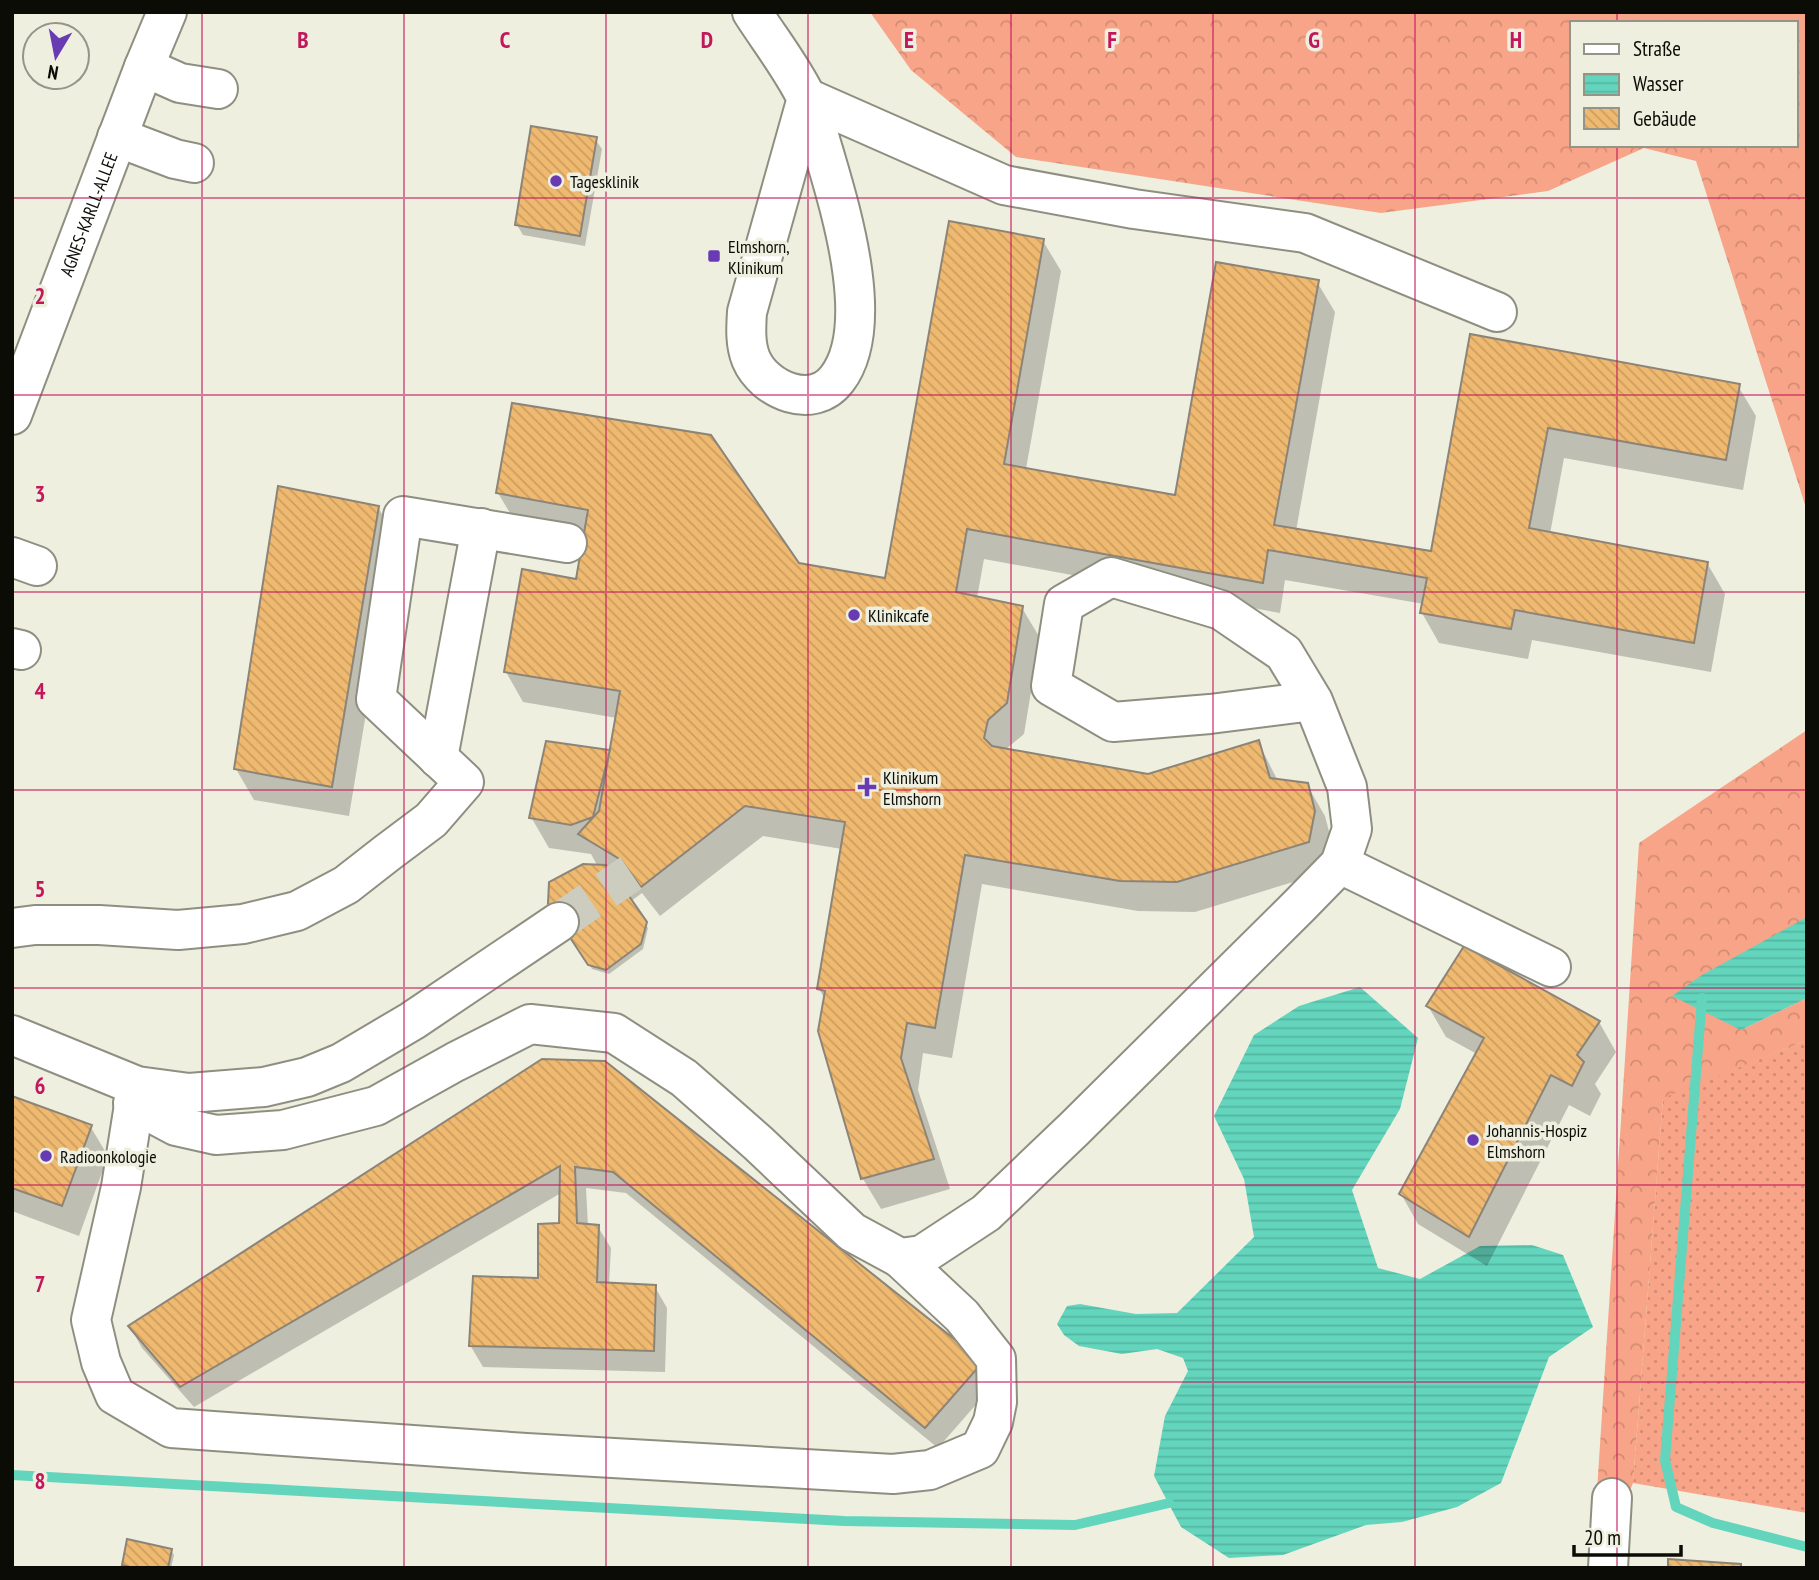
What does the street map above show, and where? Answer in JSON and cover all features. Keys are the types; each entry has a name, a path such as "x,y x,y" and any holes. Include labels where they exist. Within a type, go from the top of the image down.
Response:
{"street":[{"name":"AGNES-KARLL-ALLEE","path":"12,415 167,12"},
{"path":"752,12 807,98 845,223 856,315 853,342 847,363 837,381 824,391 802,396 786,392 770,383 752,361 746,342 747,312 807,98"},
{"path":"144,66 180,83 218,89"},
{"path":"807,98 1004,185 1134,209 1305,233 1497,312"},
{"path":"117,137 175,159 194,163"},
{"path":"12,928 35,925 99,925 178,930 243,924 297,911 346,885 431,820 464,782 376,699 403,516 567,542"},
{"path":"438,758 481,528"},
{"path":"900,1258 922,1255 986,1213 1340,864 1352,829 1347,787 1313,701 1284,653 1221,610 1111,577 1064,604 1051,686 1113,722 1210,714 1313,701"},
{"path":"1340,864 1551,967"},
{"path":"135,1095 226,1091 264,1087 307,1077 341,1063 412,1021 559,922"},
{"path":"12,1035 135,1095 176,1126 216,1135 283,1130 376,1106 530,1024 614,1033 684,1079 758,1143 852,1232 900,1258 962,1316 996,1359 997,1402 993,1422 981,1449 930,1470 879,1474 171,1428 115,1395 101,1362 91,1320 121,1187 135,1095"},
{"path":"1608,1568 1612,1498"}],"green space":[{"path":"870,12 1807,12 1807,511 1696,161 1644,148 1548,191 1381,213 1016,157 911,70"},
{"path":"1807,730 1807,919 1741,1030 1807,998 1807,1040 1663,1098 1633,1483 1599,1568 1592,1568 1639,843"},
{"path":"1807,1040 1807,1513 1633,1483 1663,1097"}],"water":[{"path":"1807,917 1807,998 1741,1030 1672,996 1702,975"},
{"path":"1360,987 1418,1038 1400,1109 1352,1190 1378,1268 1420,1279 1480,1246 1532,1245 1563,1255 1593,1327 1549,1357 1501,1483 1457,1507 1402,1522 1366,1525 1283,1555 1229,1558 1181,1527 1154,1476 1165,1416 1188,1371 1183,1358 1157,1349 1122,1354 1079,1346 1064,1335 1057,1324 1067,1306 1080,1304 1136,1314 1177,1313 1254,1237 1244,1179 1214,1116 1254,1035 1299,1006"}],"building":[{"name":"Tagesklinik","path":"531,126 597,137 580,236 515,225"},
{"path":"949,221 1044,239 1004,464 1175,495 1216,262 1319,280 1274,525 1431,551 1470,334 1740,384 1726,460 1548,428 1529,528 1708,562 1694,643 1515,610 1511,629 1420,613 1427,578 1268,550 1263,583 967,529 956,592 1023,606 1007,703 988,720 984,738 992,746 1148,774 1259,740 1270,778 1308,783 1315,811 1309,842 1177,882 1120,881 965,855 935,1028 907,1023 901,1058 934,1159 861,1179 818,1031 825,991 817,989 845,822 745,806 641,887 621,860 578,834 599,811 620,691 504,672 522,569 576,579 588,510 496,493 512,403 711,435 799,563 885,578"},
{"path":"278,486 379,506 332,787 234,769"},
{"path":"546,741 610,750 593,817 571,825 529,818"},
{"path":"621,860 641,887 629,896 647,922 641,944 606,970 588,965 548,904 549,882 583,864 606,865 609,870"},
{"name":"Johannis-Hospiz Elmshorn","path":"1464,946 1600,1021 1577,1055 1584,1062 1572,1086 1551,1075 1469,1237 1399,1194 1484,1038 1426,1006"},
{"path":"542,1059 605,1061 983,1362 925,1428 613,1172 575,1167 577,1223 599,1225 597,1282 656,1285 654,1351 469,1346 473,1276 538,1278 538,1224 559,1223 560,1166 180,1387 128,1326"},
{"name":"Radioonkologie","path":"12,1096 92,1125 62,1206 12,1188"},
{"path":"127,1539 172,1549 168,1568 134,1568 122,1565"},
{"path":"1668,1559 1741,1564 1741,1568 1668,1568"}],"waterway":[{"path":"1702,998 1665,1460 1676,1507 1713,1523 1807,1547"},
{"path":"12,1475 844,1521 1075,1525 1169,1503"}],"tunnel":[{"path":"559,922 631,873"}],"place":[{"name":"Tagesklinik","path":"556,181"},
{"name":"Elmshorn, Klinikum","path":"714,256"},
{"name":"Klinikcafe","path":"854,615"},
{"name":"Klinikum Elmshorn","path":"867,787"},
{"name":"Johannis-Hospiz Elmshorn","path":"1473,1140"},
{"name":"Radioonkologie","path":"46,1156"}]}
